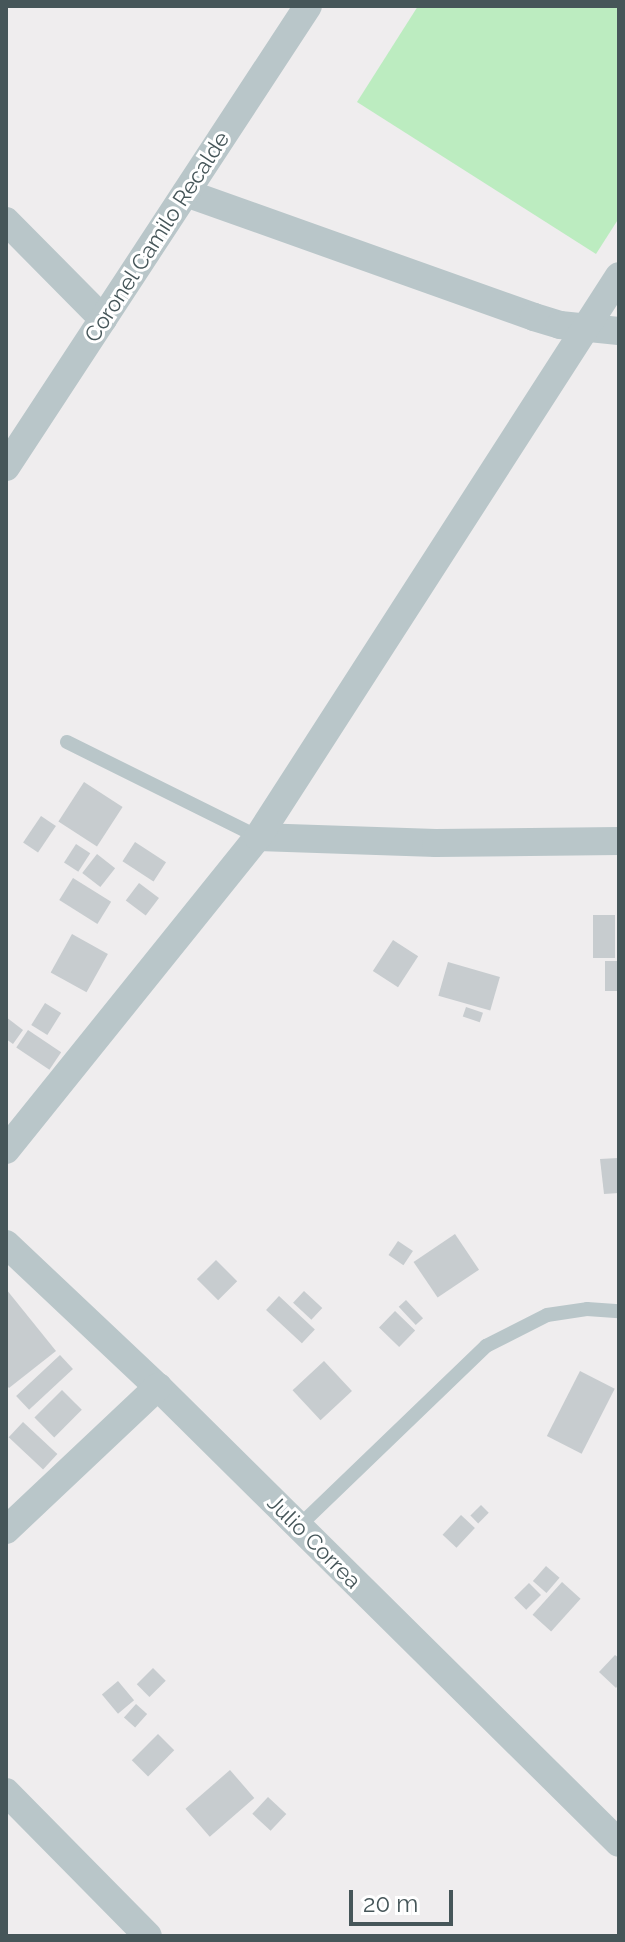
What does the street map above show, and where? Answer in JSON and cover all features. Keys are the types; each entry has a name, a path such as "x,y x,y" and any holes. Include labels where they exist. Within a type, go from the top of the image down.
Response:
{"street":[{"name":"Coronel Camilo Recalde","path":"6,467 308,6"},
{"path":"186,193 534,317 584,328 619,331"},
{"path":"6,221 103,319"},
{"path":"6,1150 258,837 619,276"},
{"path":"258,837 436,843 619,841"},
{"name":"Julio Correa","path":"6,1244 158,1387 619,1843"},
{"path":"6,1530 158,1387"},
{"path":"6,1792 148,1936"}],"lane":[{"path":"67,742 258,837"},
{"path":"299,1526 486,1346 547,1315 587,1309 619,1311"}],"green space":[{"path":"418,6 619,6 619,218 596,254 357,102"}],"building":[{"path":"84,782 123,807 97,846 58,821"},
{"path":"41,816 56,826 38,853 23,843"},
{"path":"135,842 166,862 154,881 122,861"},
{"path":"76,844 90,853 78,872 64,862"},
{"path":"97,854 115,868 100,887 82,873"},
{"path":"73,878 111,902 97,924 59,900"},
{"path":"139,883 159,898 146,916 126,901"},
{"path":"593,915 615,915 615,958 593,958"},
{"path":"72,934 108,954 87,992 51,972"},
{"path":"393,940 418,956 398,987 373,971"},
{"path":"605,961 619,961 619,991 605,991"},
{"path":"448,962 500,977 490,1011 438,996"},
{"path":"45,1003 61,1013 47,1035 31,1025"},
{"path":"466,1007 483,1013 480,1022 463,1016"},
{"path":"6,1017 23,1030 13,1044 6,1039"},
{"path":"28,1030 61,1052 49,1070 16,1047"},
{"path":"618,1158 619,1193 604,1194 600,1159"},
{"path":"455,1234 479,1270 438,1298 414,1262"},
{"path":"398,1241 413,1251 403,1265 388,1255"},
{"path":"216,1260 237,1281 218,1300 197,1279"},
{"path":"6,1289 56,1351 9,1388 6,1385"},
{"path":"304,1291 322,1308 311,1320 293,1303"},
{"path":"279,1296 315,1329 302,1343 266,1310"},
{"path":"406,1300 423,1318 416,1325 399,1307"},
{"path":"395,1311 415,1330 399,1347 379,1328"},
{"path":"60,1355 73,1369 29,1410 16,1396"},
{"path":"324,1361 352,1391 321,1420 293,1390"},
{"path":"580,1371 615,1389 582,1454 547,1436"},
{"path":"62,1390 82,1410 54,1437 34,1418"},
{"path":"23,1422 57,1454 43,1469 9,1437"},
{"path":"481,1505 489,1513 478,1523 470,1516"},
{"path":"461,1515 475,1528 456,1548 443,1535"},
{"path":"546,1566 560,1578 546,1593 533,1581"},
{"path":"562,1582 581,1599 551,1631 533,1615"},
{"path":"529,1583 541,1595 526,1610 514,1598"},
{"path":"615,1655 619,1658 619,1684 616,1688 599,1672"},
{"path":"153,1668 166,1681 149,1697 137,1684"},
{"path":"118,1681 134,1700 118,1714 102,1694"},
{"path":"136,1704 147,1714 135,1727 124,1717"},
{"path":"158,1734 174,1750 148,1776 132,1760"},
{"path":"230,1770 254,1798 210,1837 185,1809"},
{"path":"268,1797 286,1814 271,1831 252,1814"}]}
